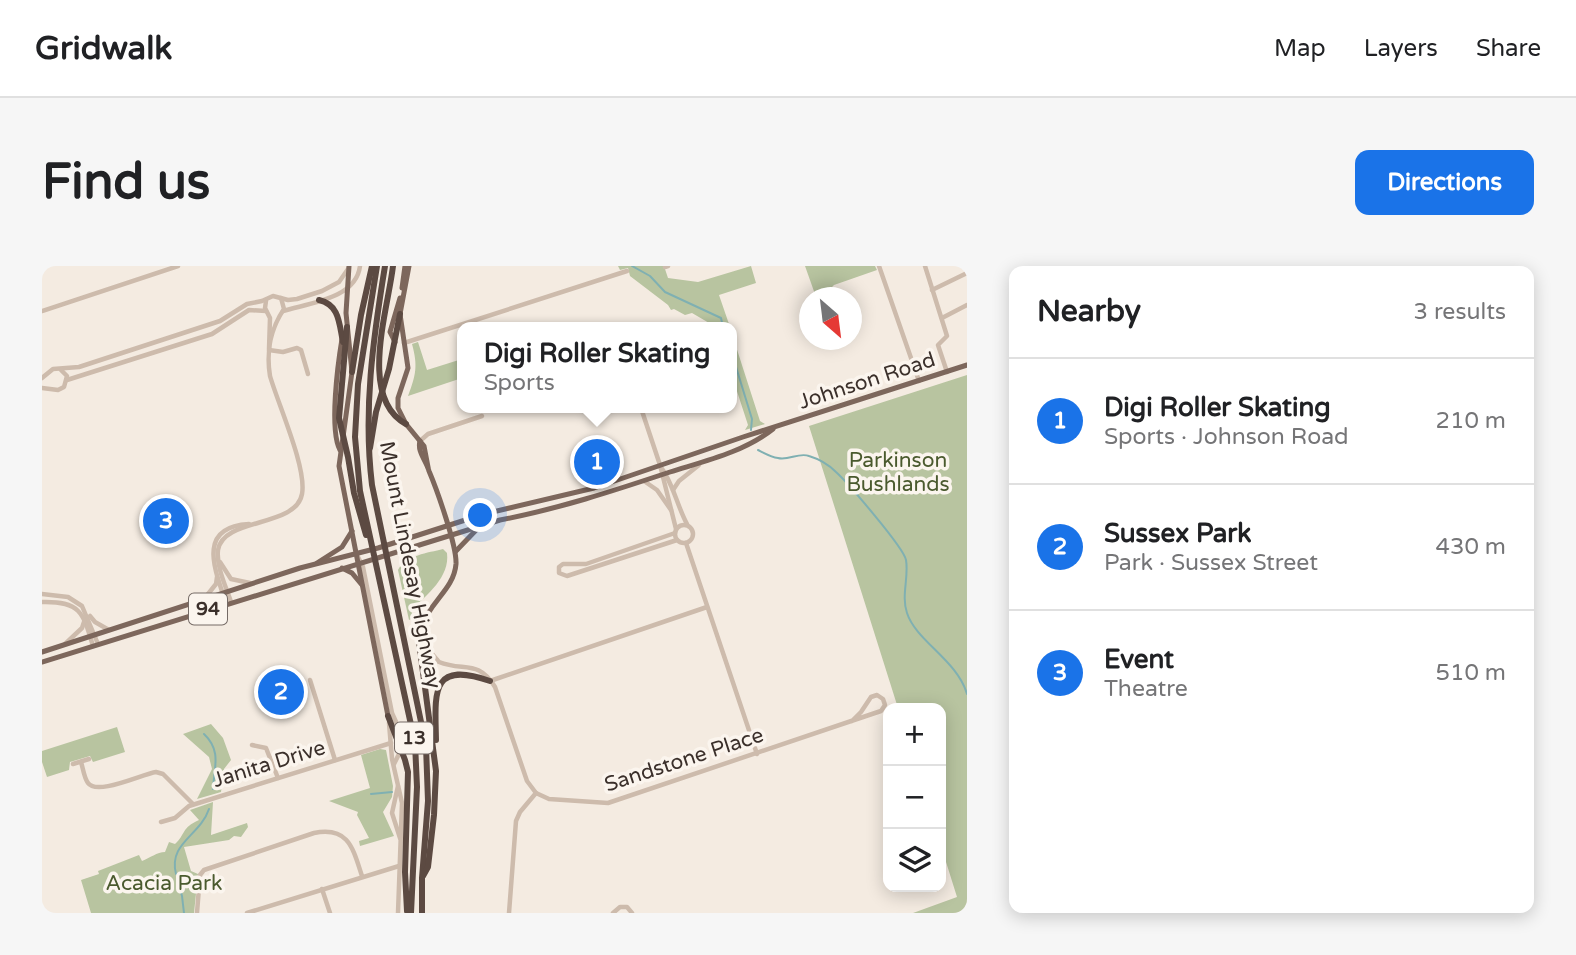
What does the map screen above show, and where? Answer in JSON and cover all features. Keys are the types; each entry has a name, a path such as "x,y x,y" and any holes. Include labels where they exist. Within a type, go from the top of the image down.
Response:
{"highway":[{"path":"352,372 360,316 375,266"},
{"name":"Mount Lindesay Highway","path":"375,266 355,428 358,479 409,708 416,757 417,803 409,913"},
{"name":"Mount Lindesay Highway","path":"385,266 370,372 367,433 383,535 426,746 428,801 422,913"},
{"path":"393,266 379,368 380,390 394,416 406,425"},
{"path":"319,300 329,303 336,311 345,351"},
{"path":"369,457 376,412 389,369 400,314"},
{"path":"347,327 339,410 340,427 356,503 366,535 370,538"},
{"path":"423,624 419,642 435,759"},
{"path":"422,878 428,867 434,816 436,695 441,681 448,677 472,674 490,681"},
{"path":"388,716 408,772 405,872 409,913"}],"main road":[{"path":"407,266 400,314 408,368 397,403 406,425 420,441"},
{"path":"404,343 394,341 390,332 407,266"},
{"name":"Mount Lindesay Highway","path":"348,267 347,327 352,372 341,477 388,716"},
{"path":"342,339 334,415 335,438 343,449"},
{"name":"Johnson Road","path":"356,555 447,526 594,488 967,365"},
{"name":"Johnson Road","path":"360,563 480,526 570,505 664,475 746,446 776,427"},
{"name":"Mount Lindesay Highway","path":"420,441 428,457 428,467 455,552 456,564 451,580 430,608 423,624"},
{"path":"455,552 480,526"},
{"path":"315,565 323,557 342,547 352,531"},
{"name":"94","path":"42,652 252,583 356,555"},
{"name":"94","path":"42,662 360,563"},
{"path":"342,568 354,574 362,585"}],"street":[{"path":"42,311 178,266"},
{"path":"42,388 61,389 67,380 212,334 249,310 281,313 346,290 357,278 360,266"},
{"path":"925,266 947,336 938,345 947,372"},
{"path":"52,389 44,377 53,369 79,368 227,318 247,304 276,296 297,299 327,289 339,282 348,267"},
{"path":"889,267 880,268 919,381"},
{"path":"469,322 627,271"},
{"path":"932,290 967,273"},
{"path":"269,350 275,321 284,303 281,298"},
{"path":"228,603 218,547 226,536 288,513 302,497 303,487 297,457 270,376 265,304 268,299"},
{"path":"942,318 967,305"},
{"path":"404,343 457,326"},
{"path":"269,350 301,350 309,374"},
{"path":"60,369 67,380"},
{"path":"643,413 664,475 687,524 693,529 692,540 686,543 677,540 655,543 586,564 563,564 559,567 559,573 567,576 655,543 681,525 687,524"},
{"path":"420,441 428,434 482,416"},
{"path":"673,492 679,481 702,462"},
{"path":"664,475 674,513 677,540"},
{"path":"643,481 657,490 674,513"},
{"path":"225,592 217,576 213,545 218,537 238,525 254,524"},
{"path":"686,543 757,754"},
{"path":"219,561 231,579 252,583"},
{"name":"Mount Lindesay Highway","path":"360,563 392,713 405,742 401,751"},
{"path":"204,600 213,588 217,576"},
{"path":"42,594 71,599 82,606 95,622 109,630"},
{"path":"42,602 72,605 80,612 92,635"},
{"path":"490,681 707,607"},
{"path":"87,612 95,645"},
{"path":"65,645 82,628 84,620"},
{"path":"423,624 427,648 435,660 448,665 477,668 486,674 527,781 536,793 516,821 509,913"},
{"path":"310,680 335,760"},
{"name":"Sandstone Place","path":"536,793 549,799 608,803 757,754 881,711 885,705 883,699 877,695 871,697 852,721"},
{"name":"Mount Lindesay Highway","path":"388,716 402,813 398,913"},
{"name":"Janita Drive","path":"161,822 175,818 194,805 390,743"},
{"path":"253,745 262,746 270,752 278,778"},
{"path":"394,764 401,751"},
{"path":"73,764 89,760"},
{"path":"81,762 92,787 102,788 156,772 163,774 194,805"},
{"name":"Mount Lindesay Highway","path":"398,785 392,810 400,839"},
{"path":"393,818 402,813"},
{"path":"197,913 200,878 204,870 324,831 342,835 349,842 362,876"},
{"path":"247,913 399,866"},
{"path":"322,889 330,913"},
{"path":"613,913 620,907 627,907 632,913"}],"green space":[{"path":"618,266 664,266 668,278 698,282 751,266 756,283 719,295 728,322 707,322 692,313 685,315 671,310 630,276 628,268 620,270"},
{"path":"805,266 875,266 877,270 832,287 812,287"},
{"path":"418,342 427,370 457,361 457,380 408,396 415,370 412,344"},
{"path":"737,350 760,421 765,424 745,430 748,425 737,391"},
{"name":"Parkinson Bushlands","path":"967,375 967,913 913,913 957,897 946,862 946,703 896,703 809,426"},
{"path":"443,549 447,553 445,570 436,585 411,610 413,618 409,620 398,570 412,558"},
{"path":"300,676 308,693 261,708 255,690"},
{"path":"211,724 223,738 231,760 224,769 221,792 197,799 212,769 209,757 183,734"},
{"path":"117,727 125,752 93,762 90,756 70,762 69,770 47,777 42,751"},
{"path":"380,749 386,750 393,786 392,797 383,812 394,836 360,846 359,841 369,838 358,812 329,801 370,788 361,755"},
{"name":"Acacia Park","path":"213,802 211,835 247,823 248,827 241,837 234,836 229,840 184,847 191,871 198,874 194,913 91,913 81,880 139,855 142,861 165,852 169,842 175,844 186,828 199,820 190,810"}],"waterway":[{"path":"632,266 650,276 665,292 721,318 722,322"},
{"path":"737,370 752,419 751,430"},
{"path":"758,450 778,458 805,455 813,457 836,472 863,502 906,560 905,600 912,623 955,671 967,694"},
{"path":"204,734 210,740 215,753 213,789"},
{"path":"371,794 392,792"},
{"path":"176,874 175,863 181,847 205,818 209,809"},
{"path":"177,879 184,913"}],"place":[{"name":"Digi Roller Skating","path":"597,462"},
{"name":"Event","path":"166,521"},
{"name":"Sussex Park","path":"281,692"}]}
